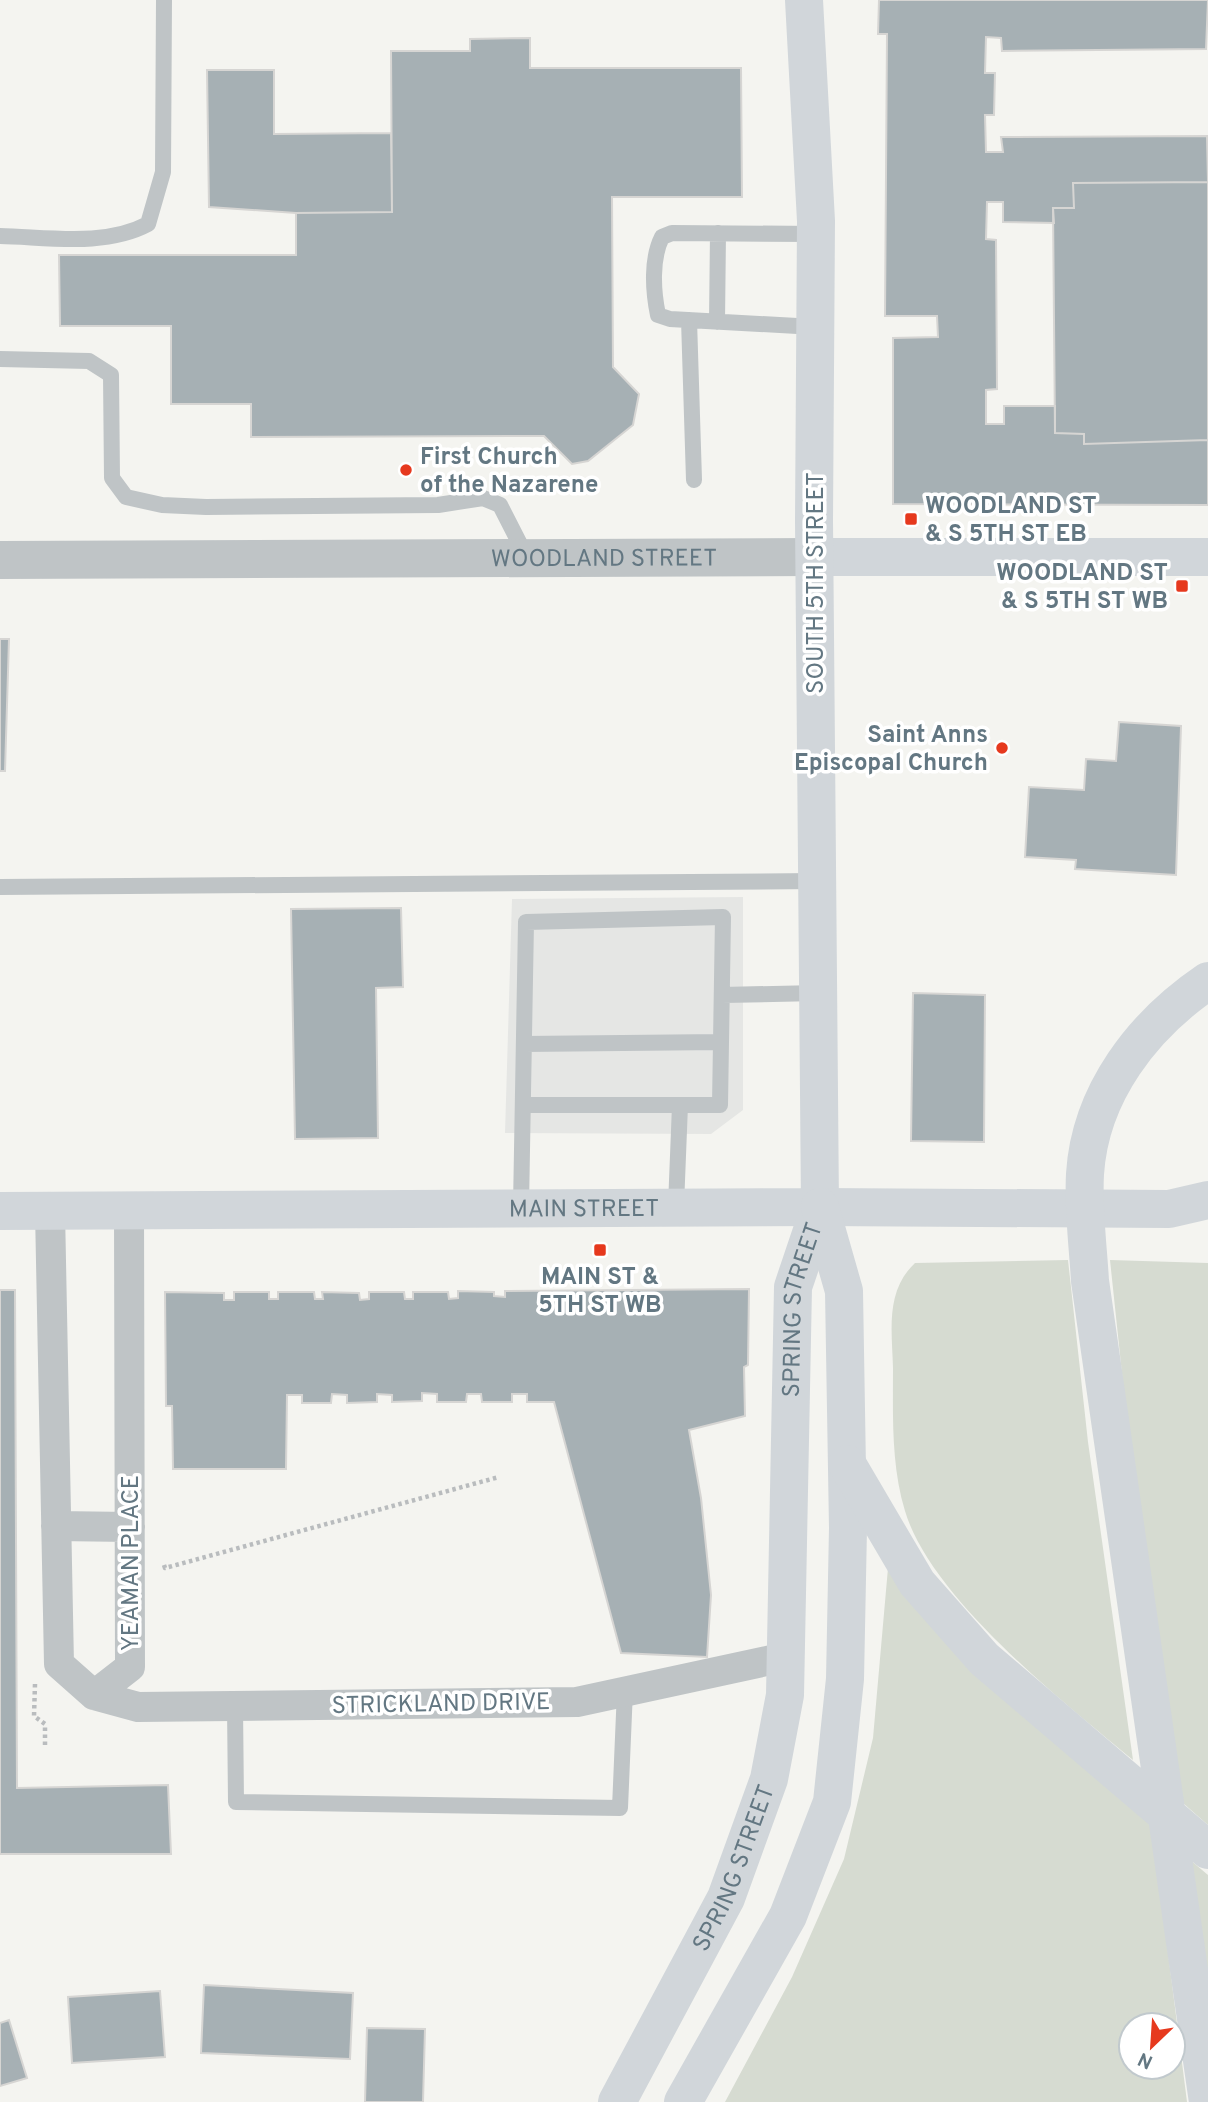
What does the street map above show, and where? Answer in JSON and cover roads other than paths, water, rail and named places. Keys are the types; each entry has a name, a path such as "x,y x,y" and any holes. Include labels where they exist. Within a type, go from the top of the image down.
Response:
{"main road":[{"name":"SOUTH 5TH STREET","path":"804,0 816,234 815,557 820,1207"},
{"name":"WOODLAND STREET","path":"815,557 1208,557"},
{"path":"1208,981 1163,1016 1107,1088 1093,1126 1085,1173 1090,1281 1208,2102"},
{"path":"1169,1209 1208,1200"},
{"name":"MAIN STREET","path":"0,1211 676,1206 1169,1209"},
{"name":"SPRING STREET","path":"683,2102 788,1916 832,1802 845,1679 844,1291 820,1207"},
{"name":"SPRING STREET","path":"617,2102 726,1898 769,1779 785,1695 793,1287 820,1207"},
{"path":"1169,1209 1208,1220"},
{"path":"846,1464 917,1583 984,1659 1208,1850"}],"street":[{"name":"WOODLAND STREET","path":"0,560 526,555 815,557"},
{"name":"YEAMAN PLACE","path":"94,1695 130,1667 129,1209"},
{"path":"50,1211 59,1664 94,1695"},
{"path":"56,1526 130,1527"},
{"name":"STRICKLAND DRIVE","path":"94,1695 138,1707 577,1702 785,1657"}],"lane":[{"path":"0,236 101,238 133,232 148,225 163,172 164,0"},
{"path":"815,327 689,320 658,315 655,250 662,237 672,233 816,234"},
{"path":"717,322 718,233"},
{"path":"689,320 694,480"},
{"path":"0,359 89,361 111,375 112,478 125,497 162,505 438,505 483,498 500,505 526,555"},
{"path":"0,887 817,881"},
{"path":"521,1208 526,922 723,918 720,1105 680,1105 655,1098 567,1098 523,1105"},
{"path":"722,995 818,993"},
{"path":"524,1044 567,1052 655,1050 721,1042"},
{"path":"676,1206 680,1105"},
{"path":"235,1706 236,1802 620,1808 630,1689"}],"place":[{"name":"First Church of the Nazarene","path":"406,470"},
{"name":"WOODLAND ST & S 5TH ST EB","path":"911,519"},
{"name":"WOODLAND ST & S 5TH ST WB","path":"1182,586"},
{"name":"Saint Anns Episcopal Church","path":"1002,748"},
{"name":"MAIN ST & 5TH ST WB","path":"600,1250"}]}
